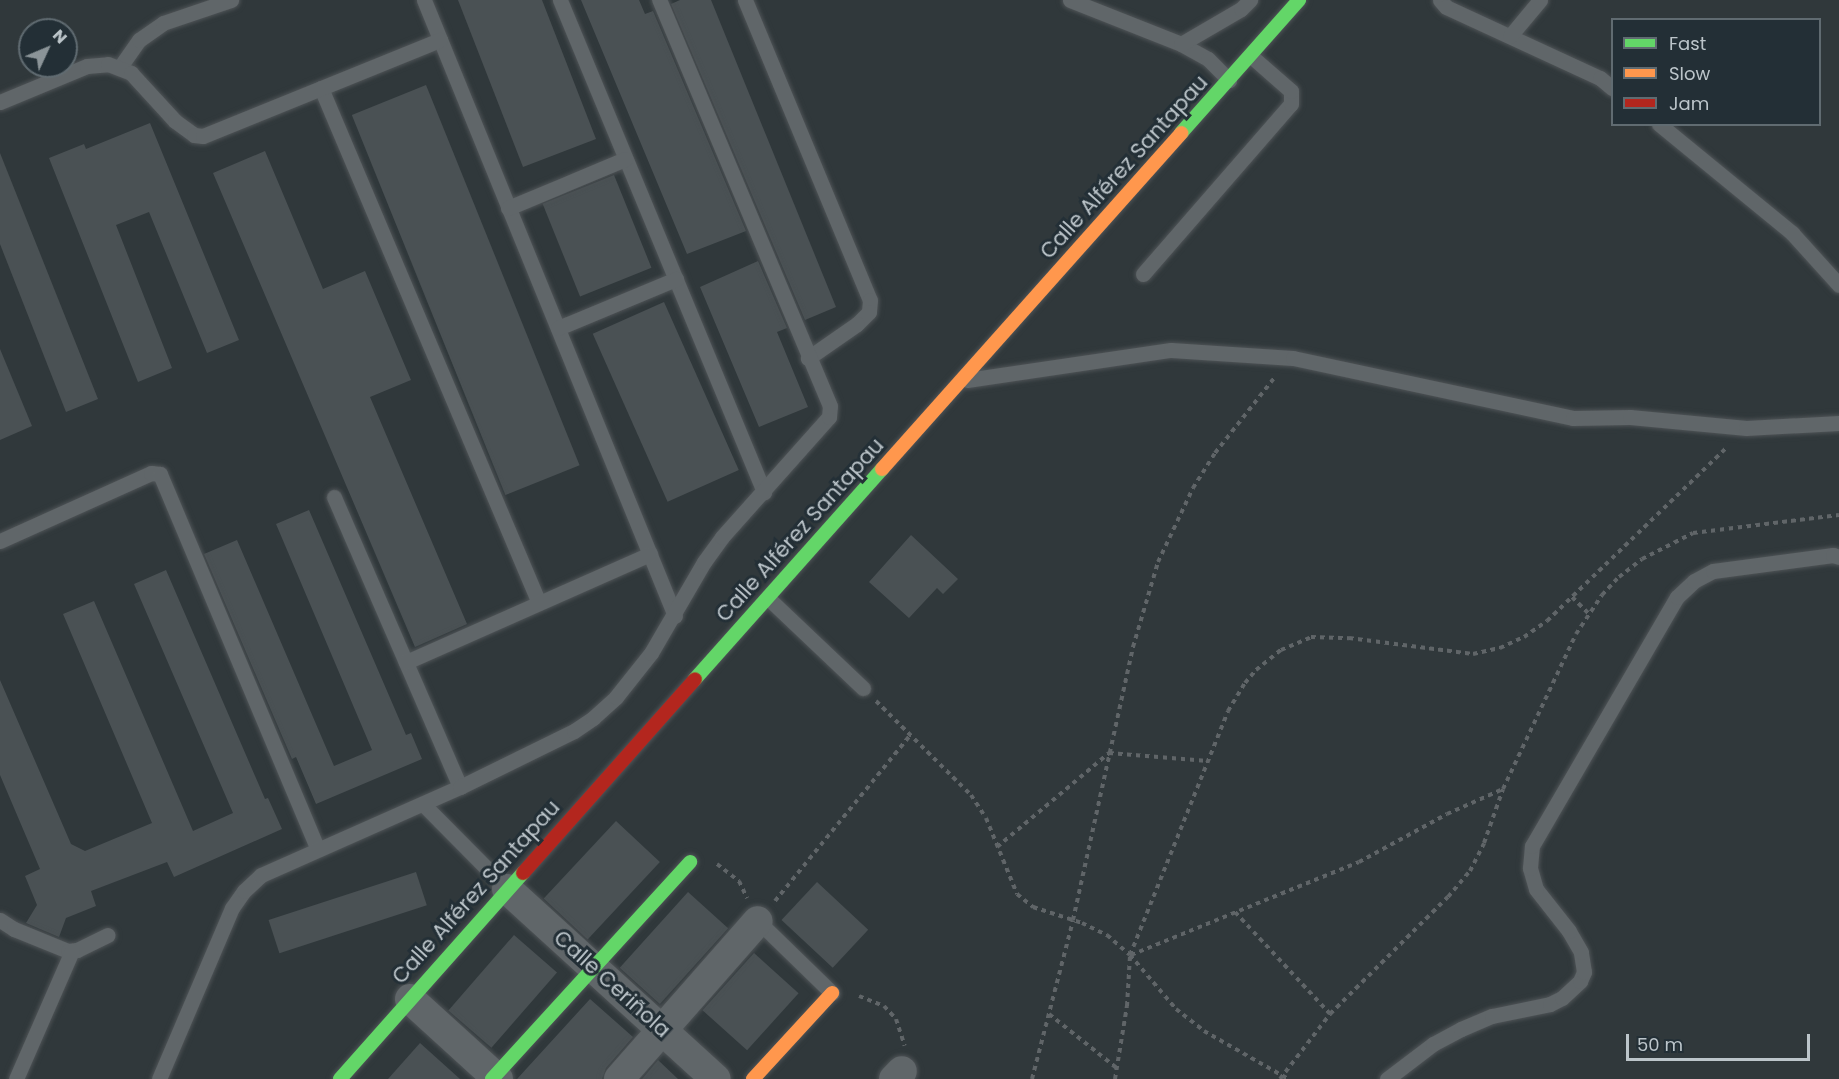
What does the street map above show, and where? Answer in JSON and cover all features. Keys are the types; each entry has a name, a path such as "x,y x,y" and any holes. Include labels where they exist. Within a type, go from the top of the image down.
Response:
{"main road":[{"name":"Calle Alférez Santapau","path":"339,1079 1298,3"},
{"path":"495,1078 690,862"},
{"path":"753,1079 832,993"}],"street":[{"name":"Calle Ceriñola","path":"507,889 716,1079"},
{"path":"619,1079 758,921"},
{"path":"410,999 495,1078"}],"lane":[{"path":"120,67 140,40 163,23 231,0"},
{"path":"424,0 675,616"},
{"path":"560,0 764,492"},
{"path":"159,1079 232,908 261,875 460,787 574,731 593,718 616,697 651,653 710,554 742,514 829,417 830,406 659,0"},
{"path":"745,0 870,300 869,312 857,324 808,358"},
{"path":"1070,0 1181,44 1208,60 1230,80"},
{"path":"1181,44 1241,9 1250,0"},
{"path":"1440,0 1446,7 1600,78 1611,87"},
{"path":"1510,36 1540,0"},
{"path":"0,102 87,66 98,64 120,67 130,73 169,115 194,135 211,134 440,40"},
{"path":"1143,274 1291,104 1291,91 1251,56"},
{"path":"321,88 539,603"},
{"path":"1661,126 1792,233 1839,285"},
{"path":"508,208 626,159"},
{"path":"558,328 676,279"},
{"path":"961,381 1171,350 1293,358 1573,418 1630,417 1746,428 1839,423"},
{"path":"0,541 151,473 160,474 318,849"},
{"path":"334,497 460,787"},
{"path":"406,662 650,554"},
{"path":"1387,1079 1433,1044 1461,1029 1492,1017 1550,1004 1562,998 1580,981 1584,972 1581,952 1569,931 1536,889 1530,868 1532,846 1677,597 1694,581 1713,571 1839,556"},
{"path":"768,598 863,688"},
{"path":"423,804 507,889"},
{"path":"0,921 14,929 72,951"},
{"path":"758,921 832,993"},
{"path":"16,1079 72,951 108,935"}],"path":[{"path":"1032,1079 1073,920 1144,604 1174,525 1215,453 1265,387 1293,358"},
{"path":"1115,1079 1127,1006 1130,956 1228,711 1245,683 1268,659 1296,642 1311,637 1349,638 1473,654 1500,648 1524,637 1547,621 1746,428"},
{"path":"1281,1078 1330,1014 1364,977 1448,897 1470,871 1488,834 1503,789 1588,614 1608,589 1642,559 1693,533 1839,514"},
{"path":"1572,597 1588,614"},
{"path":"863,688 971,795 986,819 1017,894 1033,906 1107,935 1130,956 1176,1009 1204,1031 1281,1078 1288,1079"},
{"path":"690,862 710,860 739,881 758,921 911,734"},
{"path":"997,847 1109,753 1208,761"},
{"path":"1130,956 1359,862 1447,814 1503,789"},
{"path":"1235,912 1330,1014"},
{"path":"832,993 847,993 872,999 884,1006 896,1019 905,1045 898,1075"},
{"path":"1049,1014 1118,1069"}],"building":[{"path":"458,0 542,0 596,139 523,167"},
{"path":"581,0 639,0 645,14 653,11 746,231 687,254"},
{"path":"680,0 711,0 836,307 805,320 671,4"},
{"path":"426,85 580,465 505,495 352,115"},
{"path":"150,123 239,340 207,353 149,212 116,225 172,368 138,382 49,158 84,144 86,149"},
{"path":"265,151 323,289 365,271 411,380 370,397 467,624 415,647 213,173"},
{"path":"0,153 98,399 66,412 0,244"},
{"path":"614,175 651,268 580,297 543,204"},
{"path":"758,261 787,328 777,332 808,407 759,427 700,287"},
{"path":"664,302 739,470 668,502 593,334"},
{"path":"0,349 32,426 0,440"},
{"path":"309,510 406,735 411,733 422,759 316,804 296,757 292,759 204,554 237,540 334,766 372,750 276,524"},
{"path":"911,535 958,579 943,594 937,588 909,618 869,582"},
{"path":"166,570 265,799 268,798 282,829 174,877 167,862 91,891 96,906 66,918 59,937 26,923 37,905 25,876 40,869 0,775 0,680 71,844 85,851 152,823 63,614 94,601 193,831 233,813 134,584"},
{"path":"616,821 660,862 588,939 544,899"},
{"path":"416,872 427,905 279,953 269,920"},
{"path":"817,882 868,930 833,968 782,920"},
{"path":"688,892 728,928 660,1004 620,968"},
{"path":"514,935 557,972 491,1048 448,1010"},
{"path":"754,953 799,993 747,1050 702,1010"},
{"path":"590,999 633,1037 606,1068 602,1079 517,1079"},
{"path":"420,1043 460,1079 388,1079"},
{"path":"658,1060 678,1079 642,1079"}],"traffic: fast":[{"path":"1181,133 1299,0"},
{"path":"695,679 882,469"},
{"path":"492,1079 690,862"},
{"path":"340,1079 523,873"}],"traffic: slow":[{"path":"882,469 1181,133"},
{"path":"753,1079 832,993"}],"traffic: jam":[{"path":"523,873 695,679"}]}
